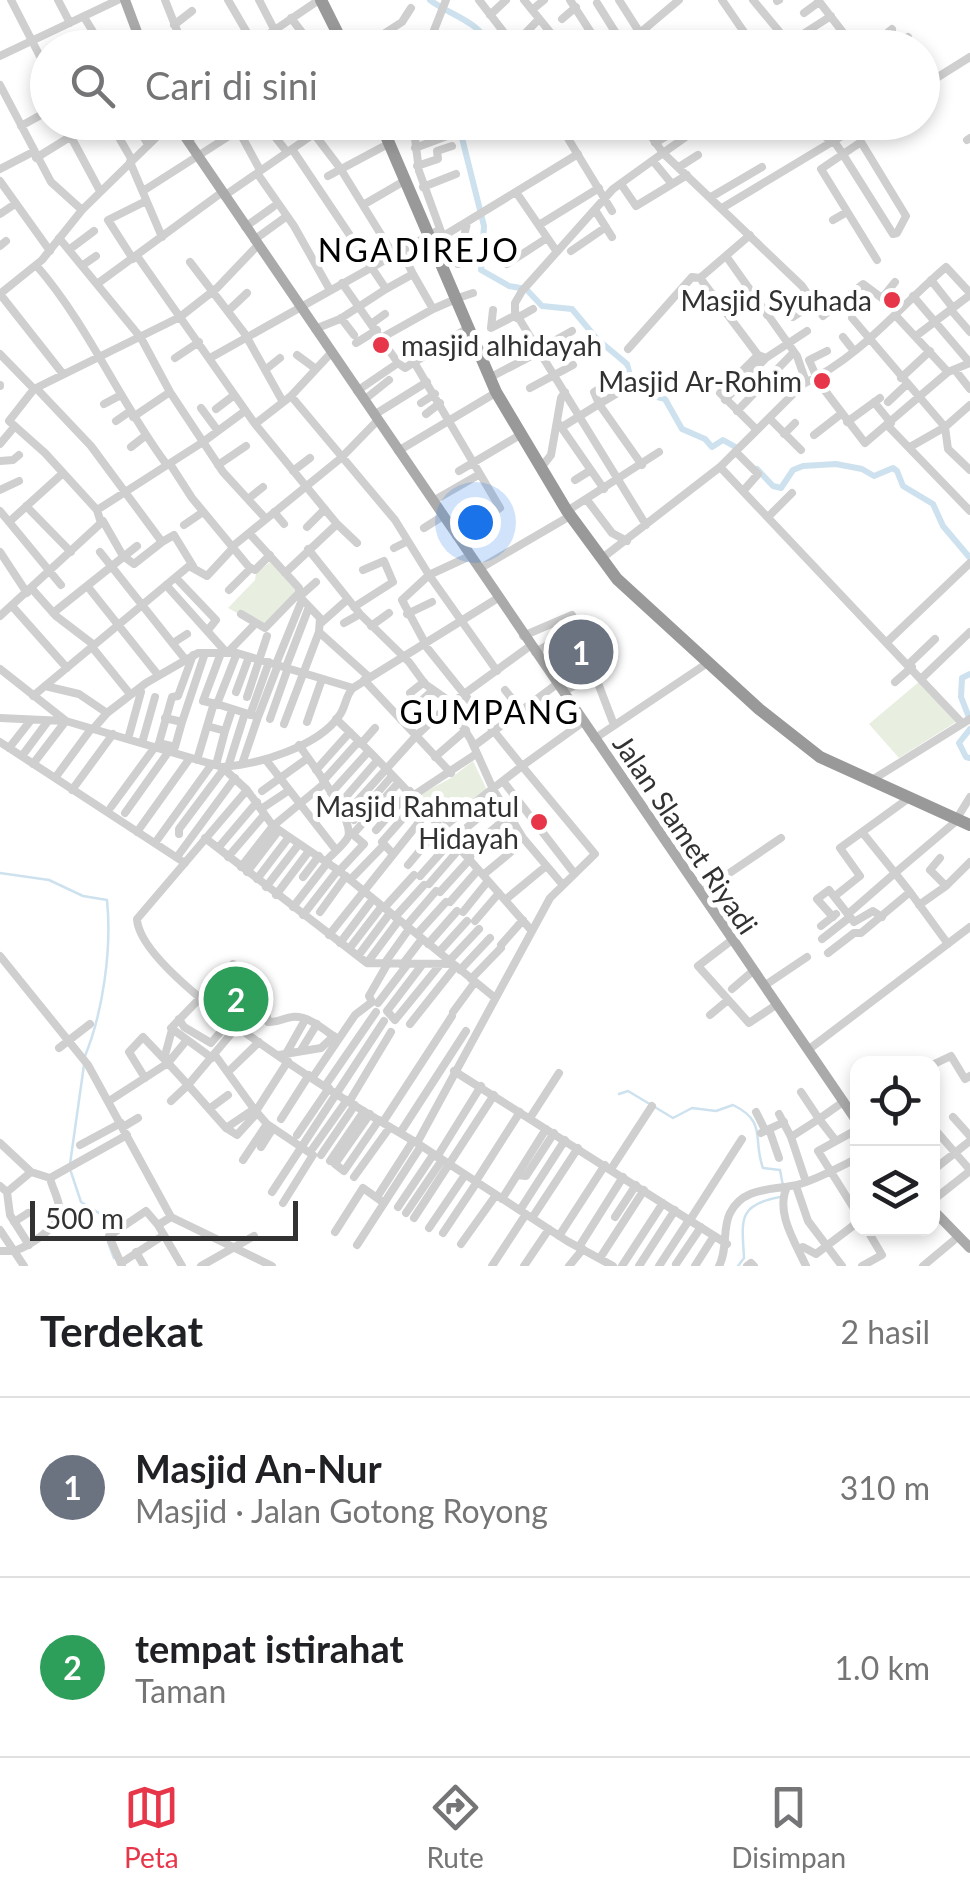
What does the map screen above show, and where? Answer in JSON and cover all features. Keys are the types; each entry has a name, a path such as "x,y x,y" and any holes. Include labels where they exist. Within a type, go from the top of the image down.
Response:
{"highway":[{"path":"322,0 337,30"},
{"path":"389,140 463,296 491,377"},
{"path":"392,140 435,237"},
{"path":"463,296 468,328 520,435 603,558 710,661 810,744 872,780 964,819"},
{"path":"498,391 571,512"},
{"path":"872,780 964,819"}],"main road":[{"path":"122,0 135,30"},
{"name":"Jalan Slamet Riyadi","path":"186,141 753,972 850,1106"},
{"path":"940,1217 966,1242"}],"street":[{"path":"11,0 30,38"},
{"path":"58,0 70,23"},
{"path":"56,30 122,0"},
{"path":"165,0 176,30"},
{"path":"228,0 246,30"},
{"path":"259,0 274,29 322,0"},
{"path":"479,0 502,30"},
{"path":"490,14 506,0"},
{"path":"524,0 548,30"},
{"path":"532,10 544,0"},
{"path":"619,0 638,30"},
{"path":"644,30 680,0"},
{"path":"722,0 743,30"},
{"path":"752,0 777,30"},
{"path":"804,13 833,0"},
{"path":"820,3 843,30"},
{"path":"433,30 444,4"},
{"path":"562,19 573,4 590,30"},
{"path":"597,4 613,30"},
{"path":"390,30 402,22 411,8"},
{"path":"174,25 192,11"},
{"path":"812,30 831,16"},
{"path":"84,17 92,30"},
{"path":"291,18 300,30"},
{"path":"529,30 539,19"},
{"path":"0,42 4,55 30,43"},
{"path":"940,76 969,61"},
{"path":"0,84 34,155 57,190 82,210"},
{"path":"21,126 30,121"},
{"path":"0,170 62,140"},
{"path":"76,140 85,146"},
{"path":"84,140 89,172 100,191"},
{"path":"107,145 115,140"},
{"path":"119,140 162,236"},
{"path":"145,140 148,144"},
{"path":"4,292 36,266 82,210 153,140"},
{"path":"226,140 108,221 199,342 233,396 304,487 357,543"},
{"path":"243,140 278,211 330,290"},
{"path":"278,140 355,240 386,289"},
{"path":"97,284 306,140"},
{"path":"319,140 413,274 433,310"},
{"path":"362,140 368,153"},
{"path":"414,140 435,237"},
{"path":"401,158 438,140"},
{"path":"569,140 612,210"},
{"path":"653,140 802,286 825,317 851,292 868,285 970,389"},
{"path":"655,143 660,140"},
{"path":"539,225 617,186 682,140"},
{"path":"722,208 830,141 842,153 896,234 906,218 861,142 842,153 821,170 876,260"},
{"path":"328,176 390,143"},
{"path":"418,166 438,159 438,150 452,146"},
{"path":"210,358 397,252 467,222 578,154"},
{"path":"679,167 698,155"},
{"path":"652,162 672,184"},
{"path":"711,198 762,167"},
{"path":"80,176 89,172"},
{"path":"423,186 456,174"},
{"path":"617,186 636,206 687,175"},
{"path":"363,204 406,180"},
{"path":"0,182 50,251"},
{"path":"870,198 888,186"},
{"path":"516,192 557,252"},
{"path":"602,192 595,210 515,303 517,316 646,525"},
{"path":"653,197 660,208"},
{"path":"0,214 15,204"},
{"path":"595,210 612,237"},
{"path":"245,228 278,211"},
{"path":"0,444 36,389 180,317 212,292 256,243 278,211"},
{"path":"833,220 846,212"},
{"path":"458,264 467,222"},
{"path":"567,241 573,253 606,227"},
{"path":"880,234 889,228"},
{"path":"70,249 94,231"},
{"path":"700,278 711,263 726,256 750,235"},
{"path":"59,238 141,338 170,392 218,465 266,519"},
{"path":"508,264 547,238"},
{"path":"340,250 355,240"},
{"path":"84,265 96,256"},
{"path":"726,256 813,380 865,443 951,371 970,363 913,296"},
{"path":"190,262 248,338 287,399 395,520 497,671"},
{"path":"36,266 75,316 131,415 203,512 251,568 255,570 270,556"},
{"path":"603,558 720,467 769,418 869,340 947,266 968,289 952,309 916,336"},
{"path":"315,329 342,318 356,305 413,274"},
{"path":"628,349 692,277 700,278 762,357"},
{"path":"0,278 4,292 63,374"},
{"path":"931,280 970,332"},
{"path":"883,297 895,282"},
{"path":"342,284 404,369 468,328"},
{"path":"150,296 173,286"},
{"path":"220,323 247,293"},
{"path":"342,318 355,339 463,296"},
{"path":"794,318 813,304"},
{"path":"768,315 780,305 785,309"},
{"path":"493,310 491,328 532,309"},
{"path":"377,330 385,314"},
{"path":"852,318 945,427 948,448 970,470"},
{"path":"527,332 537,326"},
{"path":"541,354 572,331"},
{"path":"736,411 807,331"},
{"path":"842,337 854,352"},
{"path":"176,358 199,342"},
{"path":"512,345 520,362"},
{"path":"491,377 569,345"},
{"path":"757,430 720,393 762,357 791,349"},
{"path":"813,380 809,360 827,350"},
{"path":"821,434 880,400 930,352"},
{"path":"255,424 287,399 331,353"},
{"path":"0,354 91,446 162,542"},
{"path":"297,354 316,369"},
{"path":"265,370 280,358"},
{"path":"414,362 500,510"},
{"path":"360,396 398,363"},
{"path":"530,388 573,365"},
{"path":"616,378 594,392 599,404 614,416 642,465"},
{"path":"360,396 389,380"},
{"path":"0,414 64,472 98,510 124,556 136,564 174,535 194,566 207,576 233,547 341,458 376,418 427,382"},
{"path":"560,425 626,388"},
{"path":"398,451 498,391"},
{"path":"116,421 170,392"},
{"path":"544,464 550,458 560,425 561,398 565,392"},
{"path":"104,404 119,396"},
{"path":"216,409 233,396"},
{"path":"421,403 437,399"},
{"path":"426,414 437,399"},
{"path":"880,400 890,424 969,507"},
{"path":"910,448 945,427 970,404"},
{"path":"201,408 218,431"},
{"path":"98,510 245,411"},
{"path":"769,418 801,450"},
{"path":"836,433 845,420"},
{"path":"784,434 795,423"},
{"path":"560,425 604,489"},
{"path":"422,435 430,447"},
{"path":"459,471 520,435"},
{"path":"131,447 146,436"},
{"path":"218,465 246,446"},
{"path":"738,449 758,474 744,490"},
{"path":"479,569 620,479 635,474 659,452"},
{"path":"0,461 20,455"},
{"path":"292,471 310,458"},
{"path":"720,467 966,721 872,780"},
{"path":"576,480 591,470"},
{"path":"9,522 64,472"},
{"path":"432,501 480,474"},
{"path":"0,490 18,482"},
{"path":"248,499 263,487"},
{"path":"493,497 505,492"},
{"path":"630,498 643,492"},
{"path":"769,516 792,493"},
{"path":"587,500 612,533 627,541"},
{"path":"26,506 71,552"},
{"path":"456,536 510,506"},
{"path":"306,527 325,509"},
{"path":"0,511 61,585"},
{"path":"184,525 203,512"},
{"path":"274,512 284,524"},
{"path":"424,528 443,516"},
{"path":"67,668 4,610 30,591 103,521"},
{"path":"285,573 338,524"},
{"path":"249,533 299,588 320,628 451,773"},
{"path":"394,548 408,541"},
{"path":"53,613 136,546"},
{"path":"308,549 354,607 424,682 444,697 466,730 512,819 562,884"},
{"path":"0,552 30,591 110,660 136,692 159,698 142,743"},
{"path":"100,552 119,582 189,657"},
{"path":"402,600 429,575 470,556"},
{"path":"356,1245 417,1144 550,898 595,852 424,644 384,561 362,570"},
{"path":"887,642 970,563"},
{"path":"33,696 194,566"},
{"path":"229,590 251,568"},
{"path":"176,578 216,620 208,630"},
{"path":"241,614 266,628 302,599 316,582"},
{"path":"284,724 320,628 393,582"},
{"path":"137,832 195,757 227,678 228,653 166,585"},
{"path":"88,587 158,676"},
{"path":"0,718 65,721 220,765 266,760 299,745 336,720 353,688 367,678 498,598"},
{"path":"179,834 251,715 302,599"},
{"path":"407,614 432,602"},
{"path":"344,623 354,607"},
{"path":"372,626 389,613"},
{"path":"338,806 449,705 571,614 614,724"},
{"path":"203,700 214,673 254,624"},
{"path":"530,645 578,629"},
{"path":"922,678 970,632"},
{"path":"173,643 187,634"},
{"path":"267,636 276,664 270,719"},
{"path":"895,682 935,639"},
{"path":"125,814 167,749 175,746 205,652"},
{"path":"55,778 107,713 158,676 205,652 249,656 353,688"},
{"path":"236,692 249,656"},
{"path":"178,696 189,657"},
{"path":"594,740 710,661"},
{"path":"339,684 353,663"},
{"path":"247,697 276,664"},
{"path":"385,668 391,678"},
{"path":"0,671 65,721"},
{"path":"214,673 227,678"},
{"path":"376,830 414,795 451,773 493,730 521,710 595,674"},
{"path":"307,722 322,679"},
{"path":"410,693 424,682"},
{"path":"45,686 79,694 107,713"},
{"path":"401,720 433,690"},
{"path":"506,690 521,710"},
{"path":"128,739 136,692"},
{"path":"155,842 220,765 230,715 203,700 172,697 158,741 167,749"},
{"path":"214,706 251,715"},
{"path":"242,764 251,715"},
{"path":"166,718 182,722"},
{"path":"9,748 30,720"},
{"path":"336,720 414,795 532,931"},
{"path":"22,756 48,721"},
{"path":"33,764 65,721"},
{"path":"408,865 444,828 583,722"},
{"path":"207,726 225,731"},
{"path":"244,869 276,828 375,728"},
{"path":"436,757 466,730"},
{"path":"316,770 350,732"},
{"path":"72,790 112,734"},
{"path":"203,740 221,746"},
{"path":"0,742 181,860"},
{"path":"299,745 348,819 352,832 364,844 320,912"},
{"path":"111,807 155,747"},
{"path":"331,793 368,752"},
{"path":"262,791 308,758"},
{"path":"266,760 336,850"},
{"path":"220,765 247,790 276,828 343,874 494,997"},
{"path":"348,819 380,766"},
{"path":"235,778 139,917 137,924 151,950 238,1028 560,1236 613,1266"},
{"path":"338,827 396,779"},
{"path":"303,878 336,850 396,779"},
{"path":"503,780 574,873"},
{"path":"181,860 247,790"},
{"path":"218,848 260,809 288,791"},
{"path":"393,854 382,842 414,795"},
{"path":"822,939 847,913 964,819 970,797"},
{"path":"873,893 840,849 909,798"},
{"path":"285,1056 321,1048 372,1002 369,996 422,880 453,838 495,804"},
{"path":"228,857 260,809"},
{"path":"329,935 428,811"},
{"path":"358,956 438,892 479,835 512,819"},
{"path":"422,880 466,854 512,819"},
{"path":"862,832 948,944"},
{"path":"256,880 289,837"},
{"path":"205,838 367,963 455,965"},
{"path":"700,893 781,838"},
{"path":"266,886 299,844"},
{"path":"349,949 448,902 517,847"},
{"path":"303,915 343,874 381,848"},
{"path":"276,895 309,851"},
{"path":"940,858 930,870 946,886"},
{"path":"289,904 324,860"},
{"path":"919,906 970,862"},
{"path":"439,952 468,919 545,867"},
{"path":"455,965 483,875"},
{"path":"834,896 860,876"},
{"path":"833,917 818,899 828,890 855,922 874,911 882,917"},
{"path":"289,904 292,891"},
{"path":"828,953 882,917 910,892"},
{"path":"340,943 373,899"},
{"path":"821,926 847,913"},
{"path":"367,963 403,923 468,919"},
{"path":"354,1177 473,980 523,920"},
{"path":"403,923 412,952 431,965"},
{"path":"808,1050 970,927"},
{"path":"410,1024 455,965 490,938"},
{"path":"732,940 697,965 750,1024 776,1005"},
{"path":"502,944 517,948"},
{"path":"308,1151 331,1089 412,952"},
{"path":"0,956 68,1040 109,1101 170,1218 272,1266"},
{"path":"764,986 807,956"},
{"path":"166,1061 176,1022 235,964 260,981 268,1022 274,1024 288,1017 305,1020 335,1036"},
{"path":"431,965 396,1020 388,1010 431,965"},
{"path":"732,989 753,972"},
{"path":"211,986 249,1014"},
{"path":"171,1101 262,997"},
{"path":"710,1014 728,1000"},
{"path":"280,1034 288,1017"},
{"path":"145,1078 130,1052 143,1036 226,1128 255,1111 305,1020"},
{"path":"176,1022 211,1043 230,1021"},
{"path":"297,1135 384,1021"},
{"path":"176,1022 186,1040 214,1056 270,1126 308,1151 313,1155 285,1200 274,1190 290,1165 308,1151 357,1106"},
{"path":"301,1050 317,1024"},
{"path":"59,1048 86,1026 83,1042 76,1051"},
{"path":"400,1134 466,1031"},
{"path":"384,1123 344,1170 333,1162 391,1032"},
{"path":"280,1119 335,1036"},
{"path":"109,1101 145,1078 186,1040"},
{"path":"228,1072 259,1042"},
{"path":"940,1061 952,1056 968,1081"},
{"path":"454,1071 727,1244"},
{"path":"530,1118 559,1073"},
{"path":"480,1086 406,1213 440,1159 494,1095"},
{"path":"801,1092 836,1141"},
{"path":"209,1108 228,1094"},
{"path":"560,1236 652,1106"},
{"path":"791,1137 850,1106"},
{"path":"443,1232 520,1112"},
{"path":"756,1112 779,1158"},
{"path":"940,1163 970,1139 953,1117"},
{"path":"50,1178 138,1118"},
{"path":"765,1131 781,1118 806,1182"},
{"path":"261,1147 270,1126"},
{"path":"243,1160 270,1126"},
{"path":"80,1145 124,1128"},
{"path":"462,1244 550,1131"},
{"path":"850,1131 818,1151 850,1204"},
{"path":"940,1135 970,1171 940,1194"},
{"path":"701,1227 675,1265 661,1262 742,1138"},
{"path":"526,1214 565,1140"},
{"path":"492,1266 526,1214 578,1148"},
{"path":"2,1149 32,1172 50,1178"},
{"path":"723,1265 729,1216 750,1194 806,1182 850,1162"},
{"path":"290,1165 302,1173"},
{"path":"30,1246 14,1222 3,1189 32,1172"},
{"path":"430,1228 465,1175"},
{"path":"283,1176 295,1184"},
{"path":"567,1265 624,1177"},
{"path":"20,1261 58,1216 59,1205 50,1178"},
{"path":"786,1187 842,1266"},
{"path":"786,1187 781,1200 788,1227 806,1266"},
{"path":"335,1232 363,1188 382,1198"},
{"path":"615,1218 640,1188"},
{"path":"600,1258 640,1188"},
{"path":"622,1266 663,1203"},
{"path":"639,1266 674,1210"},
{"path":"164,1235 122,1265 110,1236 146,1211 158,1225 164,1235 182,1266"},
{"path":"14,1222 28,1213"},
{"path":"158,1225 170,1218"},
{"path":"788,1227 807,1218"},
{"path":"798,1249 803,1247 815,1254 850,1226"},
{"path":"524,1266 550,1229"},
{"path":"0,1230 20,1261"},
{"path":"200,1266 254,1236"},
{"path":"695,1266 714,1236"},
{"path":"862,1266 882,1255 871,1236"},
{"path":"923,1266 966,1242"},
{"path":"0,1251 20,1261"},
{"path":"136,1252 144,1266"}],"shaded area":[{"path":"270,562 296,590 266,629 228,608"},
{"path":"920,681 956,722 899,758 869,724"},
{"path":"473,761 487,790 443,823 421,794"}],"waterway":[{"path":"430,0 479,30"},
{"path":"462,140 484,226 481,270 509,286 526,289 542,306 572,309 597,339 627,364 634,391 665,399 682,429 705,439 712,447 723,440 739,449"},
{"path":"757,469 773,486 781,488 793,470 803,466 836,464 862,469 874,476 893,468 903,486 933,504 943,526 970,558"},
{"path":"970,674 962,678 961,697 970,720"},
{"path":"970,729 959,743 970,758"},
{"path":"0,873 49,880 83,896 107,900 105,980 85,1056"},
{"path":"70,1164 84,1065"},
{"path":"619,1094 628,1091 673,1118 692,1108 716,1111 733,1105 744,1111 755,1125 763,1168 780,1170 783,1186"},
{"path":"71,1172 81,1202 102,1215 107,1234"},
{"path":"738,1266 744,1258 745,1216 756,1205 780,1197"},
{"path":"108,1242 114,1258"}],"place":[{"name":"Masjid Syuhada","path":"892,300"},
{"name":"masjid alhidayah","path":"381,345"},
{"name":"Masjid Ar-Rohim","path":"822,381"},
{"name":"Masjid An-Nur","path":"581,652"},
{"name":"Masjid Rahmatul Hidayah","path":"539,822"},
{"name":"tempat istirahat","path":"236,999"}],"district":[{"name":"NGADIREJO","path":"419,249"},
{"name":"GUMPANG","path":"490,711"}]}
